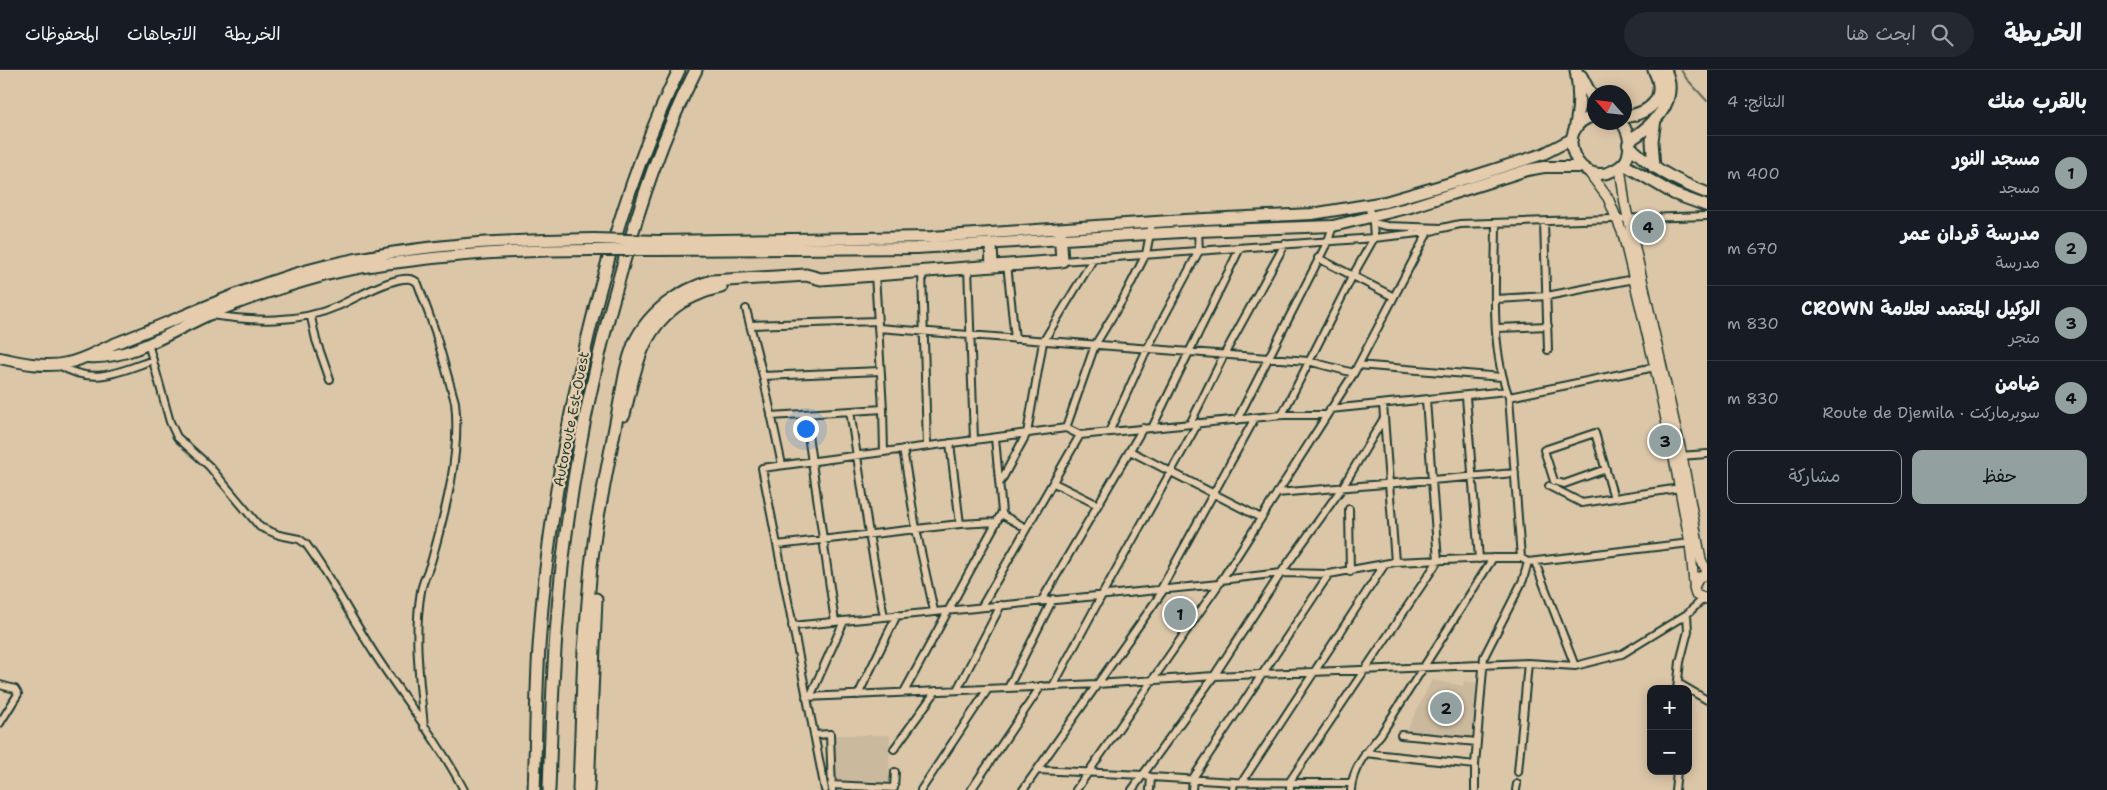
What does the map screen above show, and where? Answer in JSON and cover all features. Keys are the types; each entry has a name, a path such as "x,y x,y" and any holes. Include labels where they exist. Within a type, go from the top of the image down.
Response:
{"highway":[{"name":"Autoroute Est-Ouest","path":"534,790 539,646 551,528 564,444 583,355 611,247 630,188 678,70"},
{"name":"Autoroute Est-Ouest","path":"549,790 556,633 567,528 596,361 636,217 666,135 696,70"},
{"path":"1577,70 1587,88"},
{"path":"1574,134 1580,110 1577,70"},
{"path":"1632,115 1644,112 1658,98 1660,84 1654,70"},
{"path":"1629,142 1655,119 1666,105 1670,95 1670,80 1665,70"},
{"path":"1654,166 1652,141 1655,119"},
{"path":"580,790 584,650 593,544 626,370 634,343 646,325 662,307 679,294 697,285 726,279 806,275 821,280 875,274 1062,260 1060,235"},
{"path":"991,244 992,266"},
{"path":"588,790 594,635 601,540 623,418 639,356 647,338 670,311 694,295 712,288 738,285 817,283 827,278"}],"main road":[{"path":"658,245 932,237 1150,234 1198,231 1218,225 1312,214 1368,205 1526,160 1553,150 1574,134 1582,122 1587,120"},
{"path":"0,358 39,365 58,365 72,362 236,295 324,266 409,249 502,240 593,244 916,248 991,244 1152,223 1333,226 1372,221 1527,170 1544,167 1585,169 1604,174 1621,166 1629,154 1629,142 1626,130"},
{"path":"1574,134 1573,154 1605,193 1618,218 1702,560 1707,570"},
{"path":"1629,142 1654,166 1688,186 1707,193"},
{"path":"1621,166 1674,194 1707,206"},
{"path":"1621,166 1621,184 1678,457 1680,488 1690,543 1694,588 1705,599"},
{"path":"87,356 112,355 148,343 208,315 318,278 366,267 462,254 593,244"},
{"path":"1694,588 1699,577 1707,575"}],"street":[{"path":"1282,415 1352,276 1374,238 1368,205"},
{"path":"1062,260 1374,238 1428,232 1460,224 1707,216"},
{"path":"1372,221 1387,226 1442,228"},
{"path":"1496,222 1497,328 1502,377 1508,394 1521,558"},
{"path":"1544,222 1548,350"},
{"path":"1066,428 1095,345 1123,299 1146,254 1152,223"},
{"path":"1237,420 1328,241 1333,226"},
{"path":"1109,432 1147,349 1199,250 1198,231"},
{"path":"1076,790 1220,582 1354,373 1428,232"},
{"path":"1190,424 1224,355 1285,244"},
{"path":"1152,428 1240,248"},
{"path":"1000,482 1027,433 1043,342 1094,258"},
{"path":"1318,258 1394,297"},
{"path":"1007,264 1015,339"},
{"path":"968,267 974,440"},
{"path":"922,271 927,446"},
{"path":"875,274 884,452"},
{"path":"208,315 243,320 311,317 377,287 406,278 413,278 418,284 455,402 456,417 452,472 434,552 421,592 417,662 424,727"},
{"path":"1496,299 1546,296 1634,279"},
{"path":"746,309 782,465"},
{"path":"311,317 316,340 330,380"},
{"path":"750,325 878,324 924,331 1043,342 1308,361 1354,373"},
{"path":"1497,328 1548,326"},
{"path":"148,343 173,430 177,437 209,466 260,527 278,535 299,538 306,544 375,654 450,762 464,790"},
{"path":"58,365 80,375 92,377 118,372 153,360"},
{"path":"1358,365 1502,377"},
{"path":"825,790 762,468 1066,428 1080,435 1328,412 1383,404 1508,394 1655,367"},
{"path":"763,376 880,371"},
{"path":"1466,397 1479,559"},
{"path":"1290,790 1290,781 1438,561 1426,400"},
{"path":"1383,404 1396,562"},
{"path":"772,416 883,409"},
{"path":"850,411 884,616"},
{"path":"805,414 835,622"},
{"path":"1024,790 1163,588 1254,418"},
{"path":"1132,790 1214,676 1281,573 1342,488 1384,418"},
{"path":"1053,686 1198,423"},
{"path":"1042,600 1143,428"},
{"path":"1606,469 1564,484 1554,481 1544,450 1594,433 1606,469 1614,498"},
{"path":"982,606 1080,435"},
{"path":"904,692 1001,514 1002,505 995,438"},
{"path":"950,443 960,524"},
{"path":"903,450 916,529 934,611"},
{"path":"1130,451 1261,518"},
{"path":"1678,457 1707,454"},
{"path":"1277,493 1515,473"},
{"path":"1054,483 1098,505"},
{"path":"1549,486 1582,503 1680,488"},
{"path":"1349,509 1350,572"},
{"path":"1001,514 1026,528"},
{"path":"777,544 960,524 996,522"},
{"path":"792,626 1102,595 1281,573 1329,574 1350,572 1396,562 1493,558 1521,558 1532,562 1690,543"},
{"path":"1037,770 1087,774 1143,774 1152,777 1234,782 1290,781 1351,786 1365,753 1382,734 1493,558"},
{"path":"1475,790 1476,742 1485,651 1532,562"},
{"path":"1532,562 1575,666"},
{"path":"1242,782 1385,564"},
{"path":"1192,790 1193,778 1329,574"},
{"path":"1677,685 1694,588"},
{"path":"1008,688 1054,599"},
{"path":"808,697 1097,684 1214,676 1422,669 1528,663 1575,666 1622,654 1689,612 1705,599"},
{"path":"958,690 1001,605"},
{"path":"858,694 897,615"},
{"path":"808,697 844,621"},
{"path":"1518,772 1528,663"},
{"path":"0,686 15,689 18,694 0,723"},
{"path":"971,790 1041,686"},
{"path":"921,790 988,689"},
{"path":"894,749 936,691"},
{"path":"1692,693 1707,700"},
{"path":"814,735 830,734 832,787 894,788 895,772"},
{"path":"1401,735 1476,742"},
{"path":"1365,753 1475,765"},
{"path":"1675,790 1677,775"},
{"path":"1150,790 1152,777"},
{"path":"1233,790 1234,782"}],"shaded area":[{"path":"1432,680 1463,686 1464,681 1476,683 1472,738 1407,730"},
{"path":"834,735 890,735 889,782 834,782"}],"waterway":[{"path":"1681,70 1707,101"}],"place":[{"name":"ضامن","path":"1648,227"},
{"name":"الوكيل المعتمد لعلامة CROWN","path":"1665,441"},
{"name":"مسجد النور","path":"1180,614"},
{"name":"مدرسة قردان عمر","path":"1446,708"}]}
